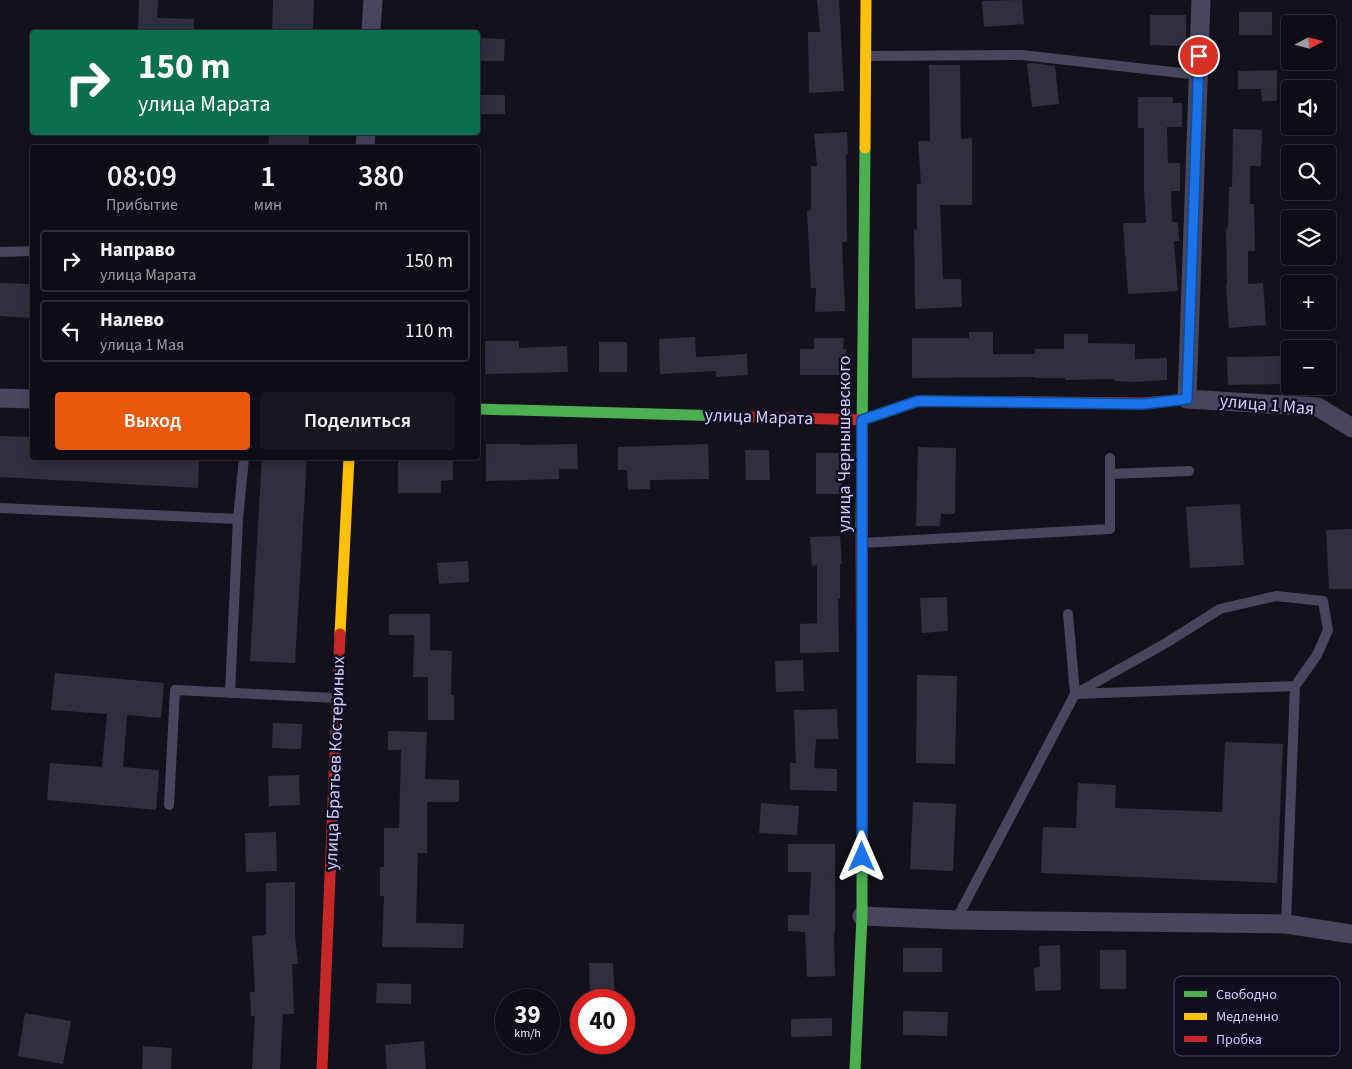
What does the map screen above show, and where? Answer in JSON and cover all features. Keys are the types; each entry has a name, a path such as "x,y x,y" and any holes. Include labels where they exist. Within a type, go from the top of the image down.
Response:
{"street":[{"path":"371,30 373,0"},
{"name":"улица Чернышевского","path":"855,1069 862,916 861,544 866,0"},
{"path":"1187,399 1201,0"},
{"path":"0,398 30,399"},
{"name":"улица Марата","path":"480,409 862,420 918,401 1143,404 1187,399"},
{"name":"улица 1 Мая","path":"1187,399 1318,407 1352,428"},
{"name":"улица Братьев Костериных","path":"322,1069 349,460"},
{"path":"862,916 956,920 1286,924 1352,934"}],"lane":[{"path":"865,56 1022,55 1198,75"},
{"path":"0,252 30,251"},
{"path":"861,544 1110,530 1110,458"},
{"path":"230,693 238,520 244,460"},
{"path":"1110,474 1189,471"},
{"path":"0,508 238,520"},
{"path":"1075,694 1166,643 1220,609 1276,596 1323,601 1328,630 1317,656 1295,686 1286,924"},
{"path":"956,920 1075,694 1068,614"},
{"path":"1075,694 1295,686"},
{"path":"169,805 174,690 337,698"}],"building":[{"path":"139,0 158,0 157,18 194,19 194,30 138,30"},
{"path":"273,0 314,0 313,30 272,30"},
{"path":"817,0 839,0 844,91 809,93 808,32 820,32"},
{"path":"1022,0 1024,24 984,27 982,1"},
{"path":"1239,12 1272,12 1272,35 1239,35"},
{"path":"1150,15 1186,15 1186,46 1150,45"},
{"path":"480,38 505,39 504,61 480,61"},
{"path":"1027,64 1055,66 1059,104 1032,107"},
{"path":"929,65 960,65 961,139 972,138 972,205 940,205 943,279 961,279 962,307 915,309 914,230 917,229 917,184 921,184 918,141 930,141"},
{"path":"1277,70 1277,101 1262,101 1261,89 1238,89 1238,71"},
{"path":"480,95 505,95 505,114 480,114"},
{"path":"1138,97 1173,97 1173,103 1182,103 1182,127 1167,127 1168,163 1180,163 1180,191 1171,191 1172,222 1178,222 1179,241 1174,241 1178,291 1128,294 1123,223 1146,223 1144,128 1138,128"},
{"path":"1233,129 1262,130 1261,166 1250,166 1250,204 1254,204 1255,251 1248,251 1248,284 1263,283 1266,325 1229,328 1226,286 1226,229 1228,228 1229,187 1232,187"},
{"path":"847,132 847,242 842,242 845,311 815,312 816,288 811,288 807,211 811,210 811,166 817,166 814,134"},
{"path":"269,135 309,135 309,145 268,145"},
{"path":"0,283 30,284 30,318 0,316"},
{"path":"969,332 993,332 993,354 1035,354 1035,349 1064,349 1064,334 1088,334 1088,343 1135,344 1135,359 1167,358 1167,380 1134,382 1114,381 1114,379 1065,380 1065,378 1035,377 912,378 912,338 969,338"},
{"path":"695,337 696,357 747,354 748,375 716,377 716,371 660,374 659,339"},
{"path":"814,338 844,338 843,349 846,349 846,375 800,375 800,349 814,349"},
{"path":"485,341 519,341 519,348 567,346 568,372 485,374"},
{"path":"599,342 627,342 627,372 599,372"},
{"path":"1281,356 1281,384 1228,385 1227,357"},
{"path":"0,436 30,437 30,460 199,460 198,488 0,477"},
{"path":"486,444 577,444 578,469 559,469 559,479 486,481"},
{"path":"708,444 709,479 650,480 650,489 628,490 627,470 618,470 618,447"},
{"path":"918,447 956,448 955,514 941,514 940,526 916,526"},
{"path":"745,450 769,450 770,480 746,480"},
{"path":"816,453 843,453 842,494 816,494"},
{"path":"262,460 307,460 295,663 250,661"},
{"path":"398,460 453,460 453,480 441,481 441,493 398,493"},
{"path":"1240,504 1244,565 1190,568 1186,507"},
{"path":"1352,529 1352,589 1329,589 1326,530"},
{"path":"840,536 842,564 840,564 840,599 838,599 839,652 800,653 800,624 817,623 817,565 812,566 810,537"},
{"path":"468,561 469,582 439,584 437,563"},
{"path":"947,597 948,631 922,633 920,598"},
{"path":"389,614 430,614 430,650 452,651 451,695 454,695 454,720 428,720 428,677 413,677 414,635 389,635"},
{"path":"803,660 804,691 776,692 775,661"},
{"path":"55,673 164,683 161,718 127,715 123,767 159,770 156,810 47,800 50,763 102,767 107,714 51,710"},
{"path":"917,675 957,676 955,764 916,763"},
{"path":"837,709 838,739 816,739 814,768 837,769 837,791 790,790 790,763 796,763 794,710"},
{"path":"273,723 302,724 301,749 272,748"},
{"path":"388,731 427,732 425,779 459,780 459,802 427,802 427,853 418,853 416,923 464,924 463,948 382,947 384,896 380,896 380,867 384,867 384,828 399,828 401,750 388,750"},
{"path":"1225,742 1283,744 1277,883 1041,873 1043,827 1076,828 1078,783 1116,785 1115,808 1222,812"},
{"path":"299,775 300,805 269,806 268,776"},
{"path":"913,802 956,804 953,871 910,869"},
{"path":"761,803 799,806 797,835 759,833"},
{"path":"276,832 277,871 246,872 245,833"},
{"path":"788,844 835,844 835,976 807,977 805,932 788,931 788,915 809,915 811,872 788,872"},
{"path":"295,882 295,934 298,964 292,964 294,1014 283,1014 280,1069 252,1069 255,1016 251,1016 250,992 255,992 252,936 266,935 266,883"},
{"path":"1060,945 1061,990 1035,991 1034,968 1040,967 1039,946"},
{"path":"903,948 942,948 942,972 903,972"},
{"path":"1100,950 1126,950 1126,989 1100,989"},
{"path":"589,963 613,963 614,989 590,989"},
{"path":"377,983 411,984 411,1004 376,1003"},
{"path":"903,1011 948,1012 947,1036 903,1035"},
{"path":"25,1013 71,1021 63,1064 18,1056"},
{"path":"832,1018 832,1036 791,1037 791,1019"},
{"path":"424,1041 426,1069 387,1069 385,1045"},
{"path":"143,1046 172,1048 171,1069 142,1069"}],"traffic: fast":[{"path":"861,533 865,148"},
{"path":"480,409 725,416"},
{"path":"855,1069 862,916 862,767"}],"traffic: slow":[{"path":"865,148 866,0"},
{"path":"340,634 349,460"}],"traffic: jam":[{"path":"725,416 862,420 919,401 1143,403 1187,399"},
{"path":"861,533 862,767"},
{"path":"322,1069 340,634"}],"route":[{"path":"862,857 862,420 918,401 1143,404 1187,399 1199,56"}]}
